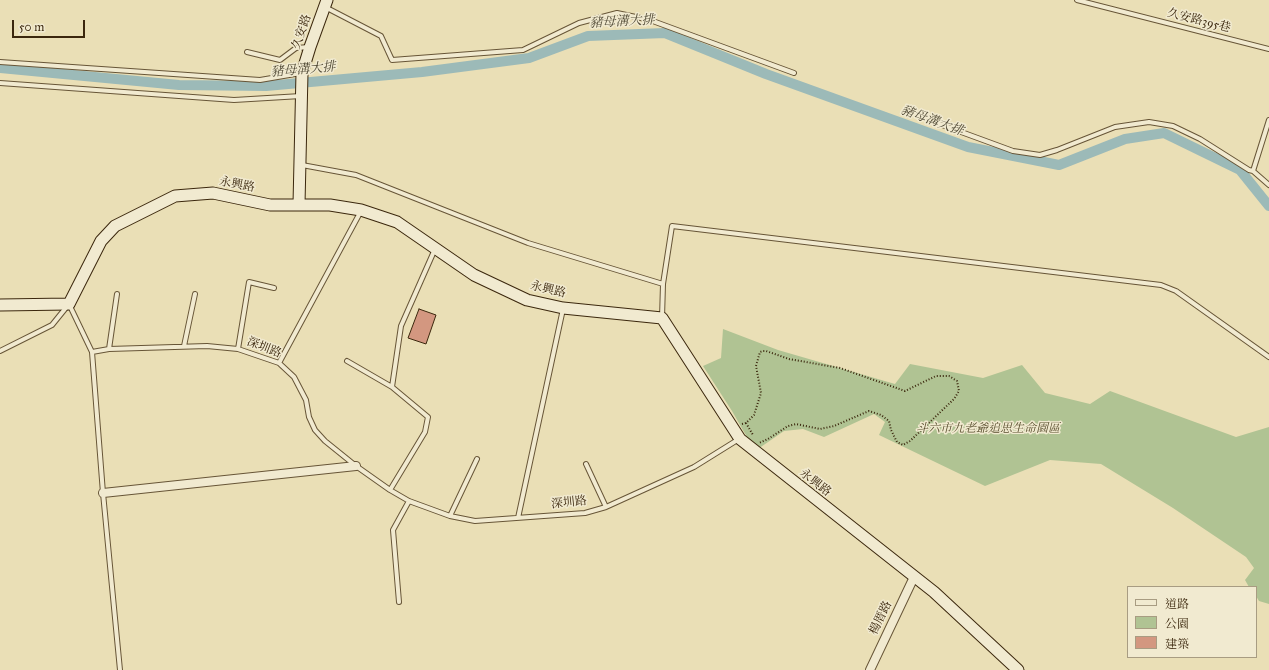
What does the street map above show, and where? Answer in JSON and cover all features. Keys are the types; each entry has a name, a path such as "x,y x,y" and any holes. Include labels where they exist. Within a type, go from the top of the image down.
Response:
{"street":[{"name":"久安路","path":"299,204 302,73 326,4"},
{"name":"永興路","path":"69,304 101,241 115,226 175,196 213,193 270,205 330,204 361,210 397,222 474,275 527,300 563,308 662,318 740,439 934,592 1018,670"},
{"path":"0,305 69,304"},
{"path":"103,493 356,466"},
{"name":"楊厝路","path":"870,670 914,577"}],"lane":[{"name":"久安路395巷","path":"1077,0 1269,49"},
{"path":"326,4 381,36 392,60 523,50 579,23 617,13 650,20 794,73"},
{"path":"247,52 280,60 296,48 310,47"},
{"path":"0,62 260,80 302,73"},
{"path":"0,82 234,100 301,96"},
{"path":"1253,171 1269,120"},
{"path":"934,122 1013,151 1040,155 1057,150 1114,127 1149,122 1173,126 1200,139 1249,170 1253,171 1269,185"},
{"path":"300,164 356,175 528,243 663,284"},
{"path":"279,363 361,210"},
{"path":"662,318 663,284 672,226 1161,285 1176,291 1269,357"},
{"path":"392,387 401,326 436,249"},
{"path":"238,349 249,282 274,288"},
{"path":"109,350 117,294"},
{"path":"184,346 195,294"},
{"path":"0,351 52,325 69,304 92,352 103,493 120,670"},
{"path":"518,518 563,308"},
{"name":"深圳路","path":"92,352 207,346 238,349 279,363 294,377 306,400 309,417 315,430 324,441 356,466 390,490 409,501 450,516 475,521 585,513 606,507 694,467 740,439"},
{"path":"348,361 392,387 428,417 425,432 390,490"},
{"path":"450,516 477,459"},
{"path":"586,464 606,507"},
{"path":"399,602 393,530 409,501"}],"path":[{"path":"732,426 746,423 754,415 761,393 756,366 760,352 763,351 789,359 840,368 905,391 936,376 949,376 957,381 959,392 954,399 910,441 903,445 897,442 891,430 889,421 881,415 869,411 834,426 820,428 796,424 788,426 768,439 749,447"},
{"path":"746,423 754,437"}],"green space":[{"name":"斗六市九老爺追思生命園區","path":"723,329 778,350 895,384 910,364 983,378 1022,365 1045,393 1090,404 1110,391 1236,437 1269,427 1269,604 1259,601 1257,598 1257,586 1248,586 1245,580 1254,568 1246,557 1173,508 1101,464 1050,460 985,486 879,435 885,422 874,414 824,437 803,429 784,431 755,451 732,411 703,366 721,358"}],"building":[{"path":"419,309 436,315 426,344 408,338"}],"waterway":[{"name":"豬母溝大排","path":"0,68 179,85 266,86 422,72 529,58 588,36 665,33 766,74 968,147 1059,165 1125,139 1164,133 1240,170 1269,206"}]}
